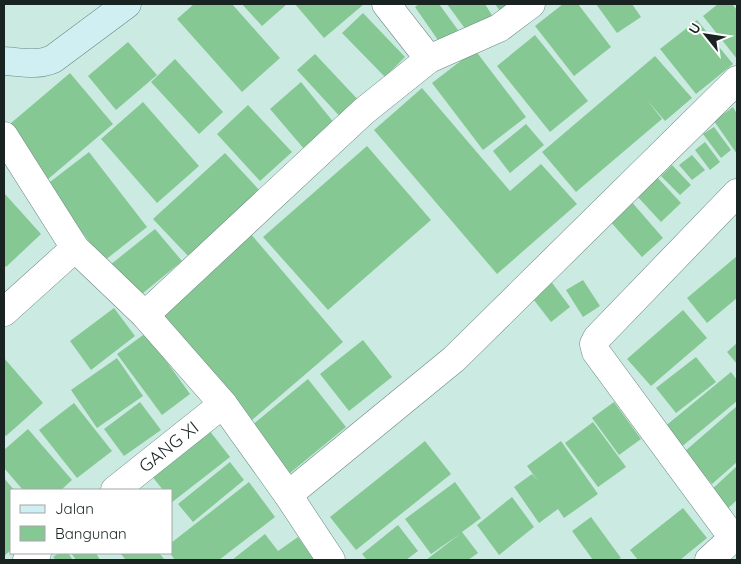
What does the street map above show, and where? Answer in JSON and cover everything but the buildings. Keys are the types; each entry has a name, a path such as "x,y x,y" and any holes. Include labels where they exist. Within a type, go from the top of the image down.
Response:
{"main road":[{"path":"4,61 37,64 53,60 127,4"}],"street":[{"path":"386,4 430,59"},
{"path":"145,315 364,111 430,59 500,28 531,4"},
{"path":"288,495 454,359 737,80"},
{"path":"4,136 75,248 145,315 223,404 288,495 331,560"},
{"path":"709,560 735,539 596,352 594,344 597,338 737,194"},
{"path":"4,312 75,248"},
{"name":"GANG XI","path":"116,489 223,404"}]}
